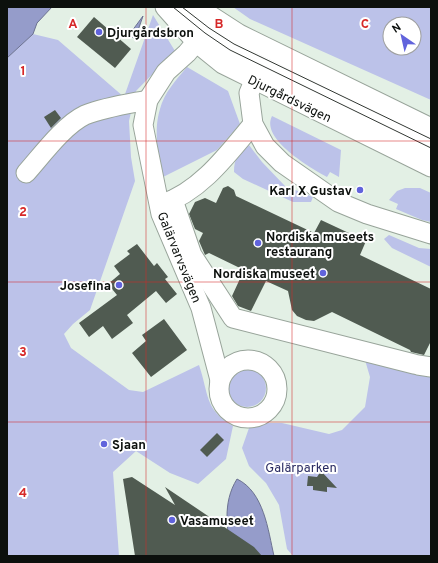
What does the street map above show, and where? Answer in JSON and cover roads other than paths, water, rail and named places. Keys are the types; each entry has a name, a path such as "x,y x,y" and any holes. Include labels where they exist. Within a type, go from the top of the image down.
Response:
{"street":[{"name":"Djurgårdsvägen","path":"165,7 206,31 431,139"},
{"name":"Djurgårdsvägen","path":"172,7 230,50 431,148"},
{"name":"Djurgårdsvägen","path":"182,7 206,31 239,34 431,128"},
{"name":"Djurgårdsvägen","path":"199,7 206,31 223,64 254,81 431,167"},
{"name":"Galärvarvsvägen","path":"206,31 166,72 148,100 144,125 166,202 161,214 201,308 212,351 220,380 219,396 223,405 229,412 237,416 256,417 271,407 276,398 277,388 276,379 271,370 264,364 254,360 235,362 225,359 212,351"},
{"path":"254,81 248,93 253,124 265,146 282,163 338,202 366,214 431,234"},
{"path":"26,173 72,124 85,115 119,105 148,100"},
{"path":"253,124 216,167 166,202 192,255 233,318 421,365"},
{"path":"220,380 228,367 235,362"}],"tram line":[{"path":"173,7 205,33 230,50 431,148"},
{"path":"182,7 209,28 234,44 431,139"}],"place":[{"name":"Djurgårdsbron","path":"99,32"},
{"name":"Karl X Gustav","path":"360,190"},
{"name":"Nordiska museets restaurang","path":"258,243"},
{"name":"Nordiska museet","path":"323,273"},
{"name":"Josefina","path":"119,285"},
{"name":"Sjaan","path":"104,444"},
{"name":"Vasamuseet","path":"172,520"}],"park label":[{"name":"Galärparken","path":"301,467"}]}
